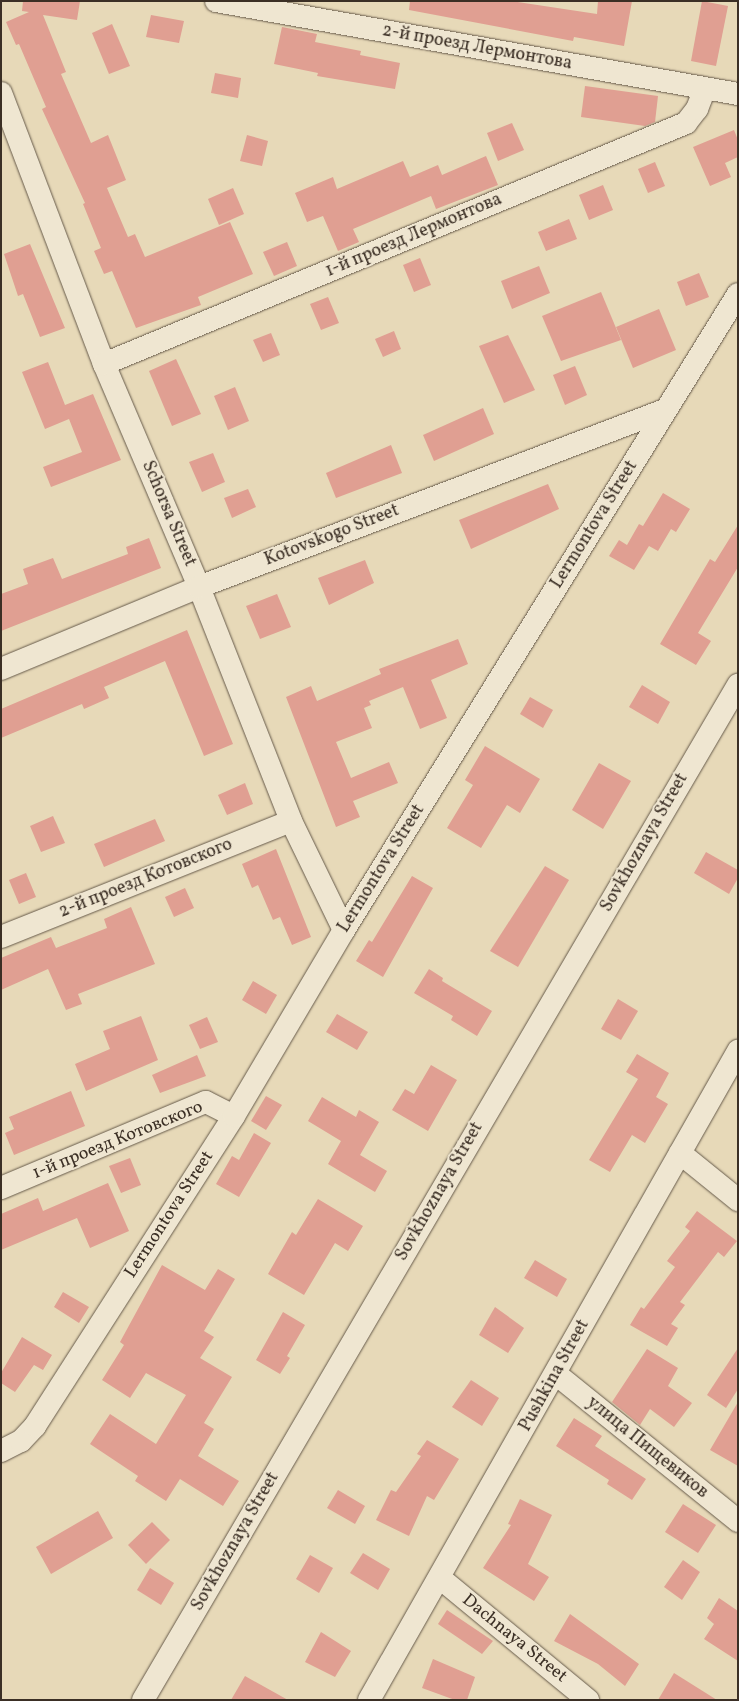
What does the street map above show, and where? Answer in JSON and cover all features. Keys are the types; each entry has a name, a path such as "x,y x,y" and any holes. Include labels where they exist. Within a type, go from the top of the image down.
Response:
{"street":[{"name":"2-й проезд Лермонтова","path":"216,1 738,94"},
{"name":"1-й проезд Лермонтова","path":"104,364 686,123 697,109 705,88"},
{"name":"Schorsa Street","path":"1,93 104,364 198,587 291,821 344,930"},
{"name":"Lermontova Street","path":"1,1451 21,1441 35,1426 234,1116 344,930 738,294"},
{"name":"Kotovskogo Street","path":"1,669 198,587 666,410"},
{"name":"Sovkhoznaya Street","path":"143,1700 738,684"},
{"name":"2-й проезд Котовского","path":"1,937 291,821"},
{"name":"Pushkina Street","path":"369,1700 738,1052"},
{"name":"1-й проезд Котовского","path":"1,1188 206,1102 234,1116"},
{"path":"680,1153 738,1200"},
{"name":"улица Пищевиков","path":"556,1374 738,1521"},
{"name":"Dachnaya Street","path":"440,1578 588,1700"}],"building":[{"path":"23,1 80,1 77,20 43,15 66,72 61,74 91,143 108,135 126,180 107,188 128,237 135,234 145,257 230,222 253,274 198,297 201,305 136,328 112,271 104,274 94,251 101,248 83,204 85,203 42,109 46,107 19,44 16,45 6,22 29,12 22,11"},
{"path":"410,1 511,1 597,14 598,1 632,1 624,46 574,37 573,41 409,10"},
{"path":"702,1 728,6 716,66 691,61"},
{"path":"151,15 184,21 179,43 146,37"},
{"path":"112,24 130,66 109,74 92,33"},
{"path":"282,27 317,34 315,42 361,51 360,55 400,63 395,89 317,76 318,73 274,64"},
{"path":"215,73 241,78 238,98 211,93"},
{"path":"585,86 658,96 655,122 645,126 581,117"},
{"path":"512,123 524,150 498,161 487,133"},
{"path":"734,130 738,140 738,157 725,163 731,177 710,186 693,147"},
{"path":"247,135 268,141 262,166 240,161"},
{"path":"486,156 498,185 436,209 431,196 353,229 359,242 338,251 323,216 307,222 295,193 333,177 337,189 403,161 410,177 438,165 442,175"},
{"path":"655,162 665,186 648,193 638,169"},
{"path":"603,185 613,210 589,220 579,195"},
{"path":"233,188 244,214 219,225 208,199"},
{"path":"569,219 577,239 546,251 538,232"},
{"path":"287,242 297,266 274,276 263,252"},
{"path":"30,244 65,328 40,337 23,294 18,296 4,254"},
{"path":"420,258 431,285 414,292 403,265"},
{"path":"539,266 550,293 512,309 501,281"},
{"path":"699,273 709,297 686,306 677,282"},
{"path":"601,292 621,340 561,361 542,316"},
{"path":"328,297 339,323 321,330 310,304"},
{"path":"659,309 676,350 633,368 616,327"},
{"path":"394,331 401,349 383,357 375,339"},
{"path":"271,333 280,355 263,362 253,340"},
{"path":"508,335 535,390 504,403 479,346"},
{"path":"176,359 201,414 172,426 149,371"},
{"path":"48,362 65,405 93,394 121,460 51,487 43,467 82,452 69,419 45,429 22,372"},
{"path":"575,366 587,395 565,405 553,375"},
{"path":"235,387 249,421 228,430 214,396"},
{"path":"483,408 494,434 434,461 423,435"},
{"path":"391,445 402,473 336,498 326,473"},
{"path":"213,453 225,482 202,492 189,462"},
{"path":"548,484 559,509 471,549 459,520"},
{"path":"248,489 256,507 232,518 224,498"},
{"path":"663,493 690,509 676,532 671,529 658,551 649,546 634,570 609,556 619,540 627,545 639,524 643,526"},
{"path":"738,525 738,567 698,633 711,641 696,665 660,644 710,559 715,562"},
{"path":"149,538 161,568 1,631 1,594 28,584 23,569 53,558 62,579 128,554 126,547"},
{"path":"365,560 374,583 329,605 318,578"},
{"path":"277,594 291,627 260,639 246,606"},
{"path":"187,630 233,744 204,756 165,661 104,687 109,698 84,709 82,704 1,738 1,709"},
{"path":"458,639 468,664 431,680 447,718 420,729 403,687 369,701 371,705 364,708 372,728 336,742 351,778 389,762 398,783 353,801 360,817 336,827 286,697 311,686 317,701 381,674 379,669"},
{"path":"642,685 670,702 658,724 629,707"},
{"path":"530,697 553,710 543,728 520,714"},
{"path":"485,746 540,779 520,813 507,805 481,848 447,828 473,785 465,780"},
{"path":"599,763 631,781 603,829 572,810"},
{"path":"245,783 253,804 227,815 218,795"},
{"path":"53,816 65,843 41,852 30,826"},
{"path":"155,819 165,841 104,867 94,844"},
{"path":"276,849 311,937 292,945 280,917 273,920 258,885 252,888 242,864"},
{"path":"706,852 738,870 738,878 729,894 694,873"},
{"path":"545,866 569,880 518,967 490,951"},
{"path":"26,873 36,897 19,904 9,880"},
{"path":"412,876 433,888 383,977 356,961 369,940 372,942"},
{"path":"185,888 194,908 174,917 165,897"},
{"path":"131,907 155,964 78,994 82,1004 66,1010 48,969 1,990 1,958 51,937 56,948 107,928 104,919"},
{"path":"429,969 443,978 442,981 492,1011 477,1036 451,1020 453,1016 414,993"},
{"path":"253,981 277,995 266,1014 242,1000"},
{"path":"618,999 638,1011 621,1040 601,1029"},
{"path":"337,1014 368,1032 357,1050 326,1032"},
{"path":"141,1016 158,1060 86,1091 75,1064 110,1049 103,1031"},
{"path":"207,1017 218,1042 200,1049 189,1025"},
{"path":"637,1054 669,1073 656,1097 668,1104 645,1143 632,1135 610,1172 589,1160 638,1079 626,1072"},
{"path":"197,1055 206,1076 160,1093 152,1075"},
{"path":"431,1065 457,1080 428,1131 392,1110 405,1089 414,1094"},
{"path":"71,1091 85,1126 14,1155 5,1133 14,1129 9,1117"},
{"path":"266,1096 282,1105 266,1130 251,1121"},
{"path":"322,1097 356,1117 359,1110 379,1122 360,1155 387,1171 375,1192 328,1164 341,1141 308,1121"},
{"path":"254,1133 271,1143 239,1197 216,1184 232,1156 239,1160"},
{"path":"130,1158 141,1185 121,1193 109,1166"},
{"path":"108,1183 129,1231 90,1248 77,1218 1,1250 1,1214 38,1198 43,1211"},
{"path":"318,1199 363,1226 348,1251 335,1243 304,1295 268,1274 292,1232 296,1235"},
{"path":"697,1211 737,1241 724,1257 718,1252 680,1302 685,1305 671,1324 678,1328 667,1346 630,1325 641,1307 644,1309 675,1267 667,1261 690,1231 685,1227"},
{"path":"535,1260 567,1279 557,1297 524,1278"},
{"path":"162,1265 205,1290 218,1269 235,1279 204,1331 214,1337 200,1358 232,1377 204,1423 214,1429 198,1456 239,1481 223,1506 180,1479 166,1501 135,1481 138,1476 90,1444 110,1414 156,1444 186,1395 146,1373 130,1398 102,1380 124,1345 120,1342"},
{"path":"63,1292 89,1307 79,1323 54,1307"},
{"path":"495,1307 524,1328 508,1353 479,1335"},
{"path":"283,1312 305,1325 287,1356 290,1358 280,1374 256,1360"},
{"path":"22,1337 52,1355 43,1370 34,1365 15,1392 1,1383 1,1373"},
{"path":"738,1348 738,1389 726,1408 707,1395"},
{"path":"647,1349 678,1368 668,1386 692,1403 674,1427 650,1409 640,1425 612,1402"},
{"path":"471,1380 499,1398 482,1426 452,1407"},
{"path":"738,1402 738,1466 710,1450"},
{"path":"574,1418 602,1436 595,1446 646,1479 632,1500 607,1484 609,1480 556,1446"},
{"path":"427,1440 459,1459 434,1500 427,1496 409,1536 376,1520 391,1490 396,1492 421,1456 417,1454"},
{"path":"338,1490 365,1506 355,1524 327,1508"},
{"path":"520,1499 552,1515 528,1564 549,1577 534,1601 483,1568 511,1525 508,1524"},
{"path":"683,1504 716,1525 698,1553 665,1532"},
{"path":"98,1511 113,1538 51,1574 36,1547"},
{"path":"152,1522 170,1540 146,1564 128,1545"},
{"path":"363,1553 390,1569 378,1590 350,1573"},
{"path":"310,1555 333,1568 319,1593 296,1579"},
{"path":"683,1560 700,1572 682,1600 664,1587"},
{"path":"150,1568 174,1583 161,1605 137,1590"},
{"path":"719,1598 738,1611 738,1661 704,1639 714,1624 707,1618"},
{"path":"447,1610 493,1641 482,1654 438,1624"},
{"path":"570,1614 639,1664 625,1686 598,1664 554,1641"},
{"path":"321,1632 351,1651 335,1677 305,1662"},
{"path":"433,1659 475,1677 467,1700 455,1700 422,1688"},
{"path":"674,1673 717,1700 658,1700"},
{"path":"245,1676 288,1700 231,1700"}]}
